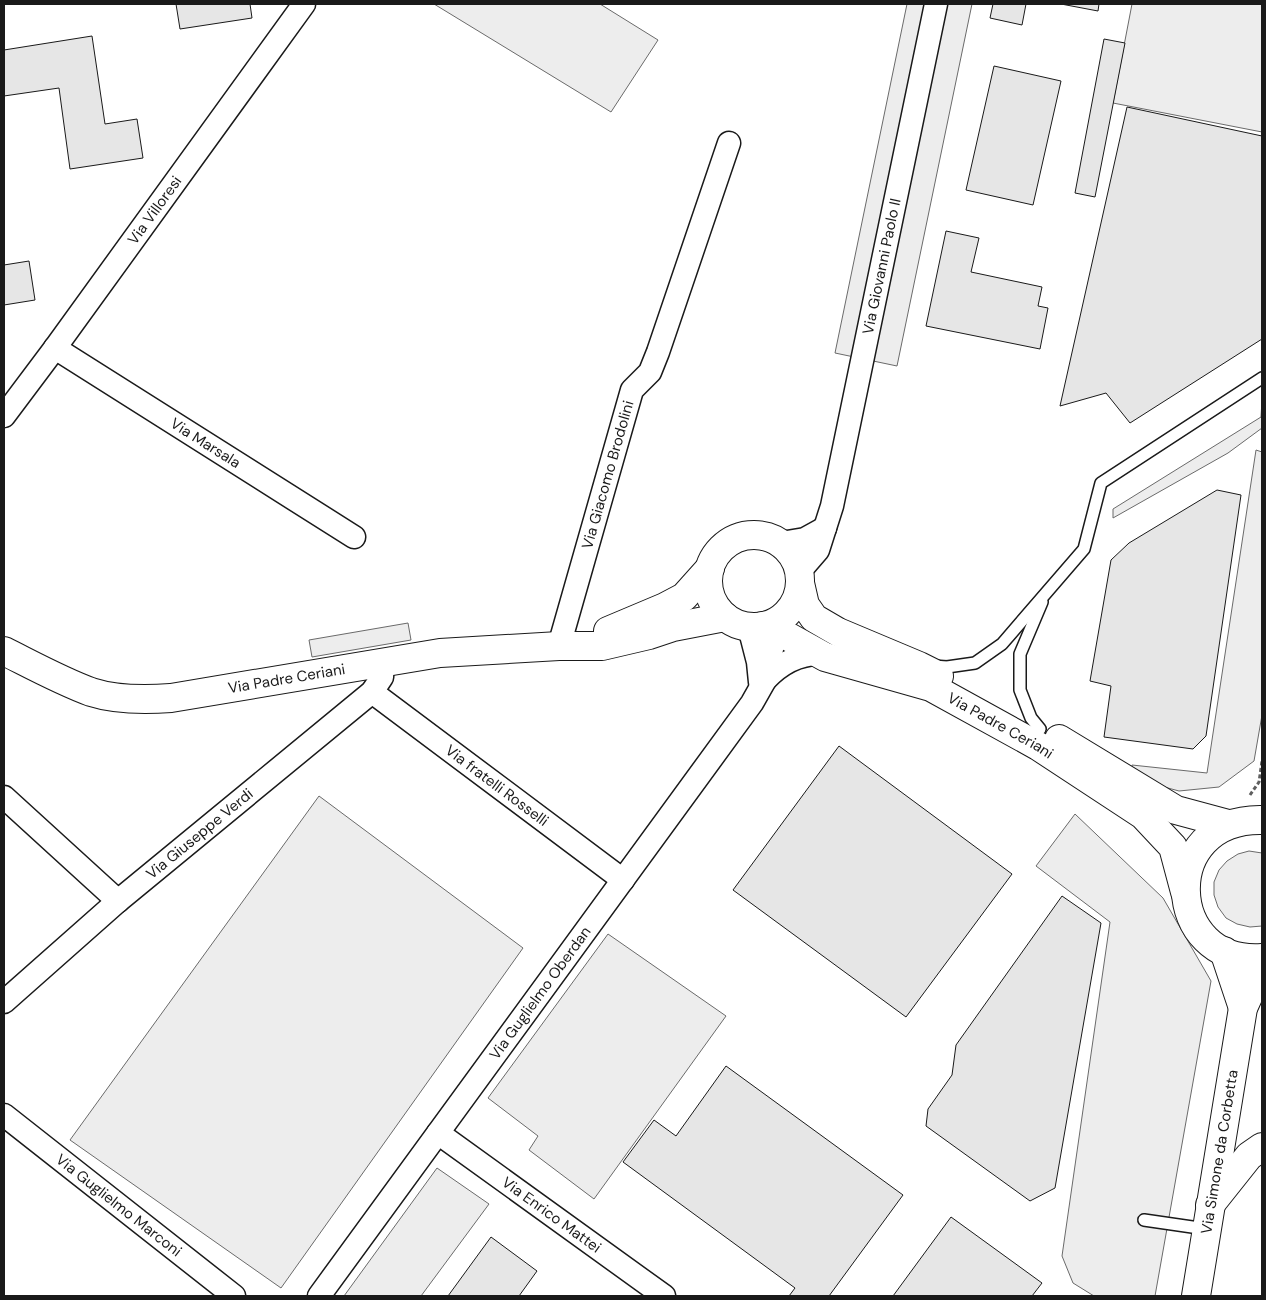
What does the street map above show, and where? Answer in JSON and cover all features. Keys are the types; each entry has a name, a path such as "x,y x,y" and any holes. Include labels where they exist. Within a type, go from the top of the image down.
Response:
{"street":[{"name":"Via Villoresi","path":"4,416 304,4"},
{"name":"Via Giovanni Paolo II","path":"800,578 818,550 832,506 936,4"},
{"name":"Via Giacomo Brodolini","path":"568,646 632,390 650,372 658,352 729,143"},
{"name":"Via Marsala","path":"55,348 354,537"},
{"path":"781,543 805,539 825,528"},
{"path":"748,535 759,535 781,543 796,561 800,578 795,602 759,624 716,607 710,595 708,582 710,568 719,551 737,538 748,535"},
{"name":"Via Padre Ceriani","path":"568,646 684,597 710,568"},
{"name":"Via Padre Ceriani","path":"800,578 805,605 814,618 838,632 920,666 1067,743 1176,810 1250,817"},
{"path":"759,624 758,662 763,684"},
{"name":"Via Padre Ceriani","path":"4,651 62,680 92,692 147,700 171,698 440,653 610,644 673,627 759,624 793,639 819,654 931,687 1038,746 1143,815 1173,847 1190,914 1201,933 1211,944 1224,952"},
{"name":"Via Guglielmo Oberdan","path":"319,1296 752,703 763,684 776,669 788,661 807,654 819,654"},
{"name":"Via Giuseppe Verdi","path":"4,1002 118,901 372,692 382,677 383,662"},
{"name":"Via fratelli Rosselli","path":"372,692 623,880"},
{"path":"4,796 118,901"},
{"path":"1185,892 1186,875 1192,859 1201,844 1213,833 1250,817"},
{"path":"1224,952 1238,956 1262,958"},
{"name":"Via Simone da Corbetta","path":"1224,952 1243,1008"},
{"name":"Via Simone da Corbetta","path":"1196,1296 1243,1008 1262,966"},
{"name":"Via Guglielmo Marconi","path":"4,1115 234,1296"},
{"name":"Via Enrico Mattei","path":"438,1133 664,1296"},
{"path":"1208,1217 1250,1156 1262,1147"}],"lane":[{"path":"920,666 947,667 975,663 1002,644 1084,549 1101,483 1262,378"},
{"path":"1040,729 1031,718 1020,690 1020,654 1047,591"},
{"path":"1144,1220 1208,1217"}],"shaded area":[{"path":"434,4 600,4 658,40 611,112"},
{"path":"907,4 972,4 897,366 835,353"},
{"path":"1132,4 1262,4 1262,132 1113,103"},
{"path":"1262,400 1262,428 1228,453 1113,518 1113,509 1261,417"},
{"path":"1256,450 1262,452 1262,715 1254,761 1219,787 1179,791 1131,778 1132,765 1207,773"},
{"path":"408,623 411,640 312,657 309,640"},
{"path":"319,796 523,948 281,1288 70,1140"},
{"path":"1075,814 1163,898 1211,981 1155,1296 1094,1296 1073,1283 1062,1256 1110,922 1036,866"},
{"path":"1249,851 1262,853 1262,926 1250,927 1237,924 1226,918 1218,907 1214,895 1214,882 1219,870 1227,861 1238,854"},
{"path":"608,934 726,1016 594,1199 529,1150 538,1136 488,1098"},
{"path":"437,1168 489,1204 421,1296 344,1296"}],"building":[{"path":"176,4 250,4 252,18 180,29"},
{"path":"993,4 1026,4 1022,25 990,18"},
{"path":"1061,4 1099,4 1098,11"},
{"path":"92,36 105,124 137,119 143,158 70,169 59,88 4,96 4,50"},
{"path":"1104,39 1125,43 1095,197 1075,193"},
{"path":"994,66 1061,81 1033,205 966,190"},
{"path":"1127,107 1262,136 1262,339 1130,423 1106,393 1060,406"},
{"path":"946,231 979,238 971,272 1042,287 1038,306 1048,308 1040,349 926,326"},
{"path":"29,261 35,300 4,305 4,265"},
{"path":"1217,490 1241,495 1206,736 1193,749 1104,737 1111,686 1090,681 1111,560 1129,543"},
{"path":"839,746 1012,874 906,1017 733,890"},
{"path":"1062,896 1101,923 1055,1188 1030,1201 926,1126 928,1109 952,1075 956,1045"},
{"path":"726,1066 903,1195 829,1296 789,1296 795,1288 623,1162 654,1120 676,1136"},
{"path":"951,1217 1042,1283 1032,1296 893,1296"},
{"path":"491,1237 537,1271 519,1296 448,1296"}]}
